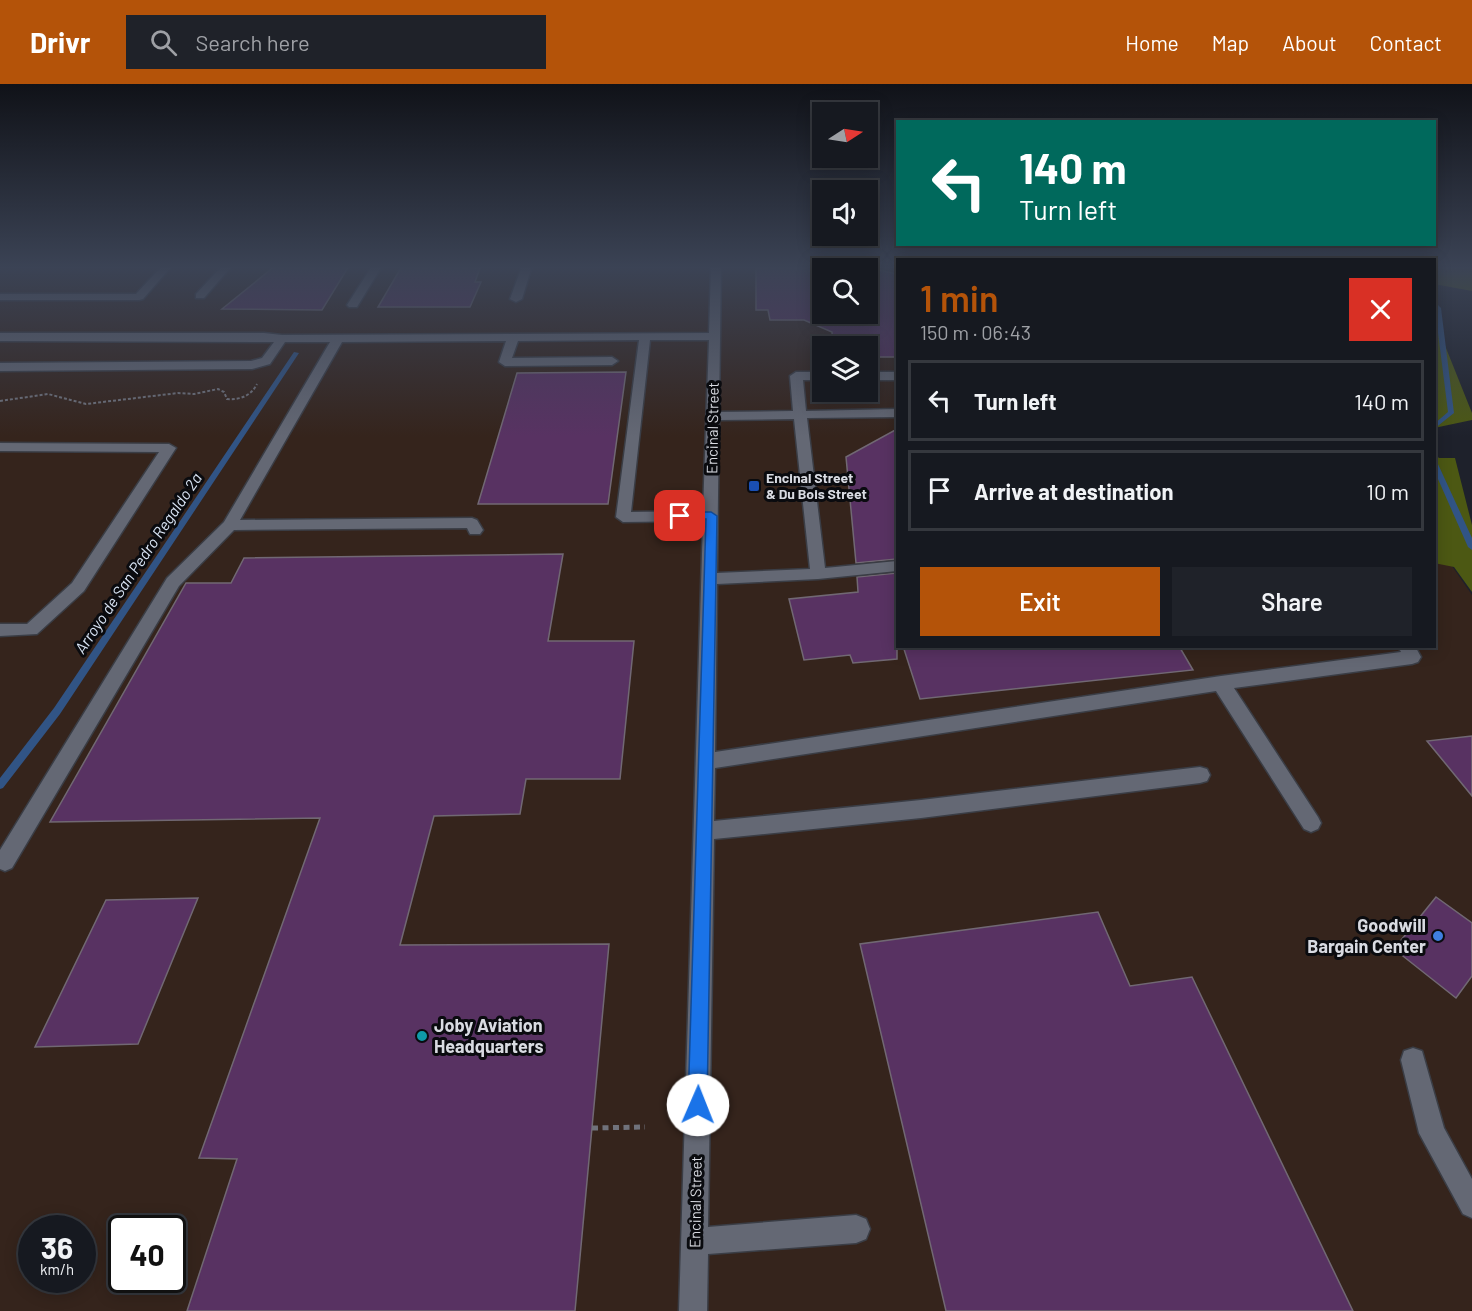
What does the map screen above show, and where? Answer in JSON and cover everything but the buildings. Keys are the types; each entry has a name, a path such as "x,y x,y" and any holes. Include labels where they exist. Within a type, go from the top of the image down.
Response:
{"street":[{"name":"Encinal Street","path":"693,1311 715,323"},
{"path":"645,336 623,517 711,516"},
{"path":"0,337 338,339 715,336"},
{"path":"513,337 505,362 612,361"},
{"path":"0,366 29,338"},
{"path":"0,366 252,365 266,361 282,339"},
{"path":"5,861 173,582 230,525 338,339"},
{"path":"812,376 796,376 818,574"},
{"path":"878,376 896,376"},
{"path":"713,416 896,413"},
{"path":"0,447 169,448 78,587 32,630 0,630"},
{"path":"230,525 472,523 475,530"},
{"path":"710,579 818,574 896,566"},
{"path":"706,761 1221,683 1412,657 1407,648"},
{"path":"1221,683 1311,824"},
{"path":"704,831 921,810 1200,775"},
{"path":"1413,1060 1432,1133 1472,1205"},
{"path":"695,1241 856,1229"}],"path":[{"path":"0,401 48,394 86,404 178,393 194,394 218,389 224,392 227,399 232,399 247,395 254,390 258,384 254,382"},
{"path":"592,1128 645,1126"}],"shaded area":[{"path":"0,323 896,323 896,648 1436,648 1436,543 1472,595 1472,1311 0,1311"}],"green space":[{"path":"1436,323 1472,413 1472,420 1436,428"},
{"path":"1436,455 1439,458 1455,458 1472,525 1472,592 1454,567 1436,563"}],"waterway":[{"path":"1436,425 1451,413 1440,323"},
{"name":"Arroyo de San Pedro Regaldo 2a","path":"0,785 57,711 296,353"},
{"path":"1436,466 1472,547"}],"place":[{"name":"Encinal Street & Du Bois Street","path":"754,486"},
{"name":"Goodwill Bargain Center","path":"1438,936"},
{"name":"Joby Aviation Headquarters","path":"422,1036"}],"route":[{"path":"680,516 711,516 698,1105"}]}
